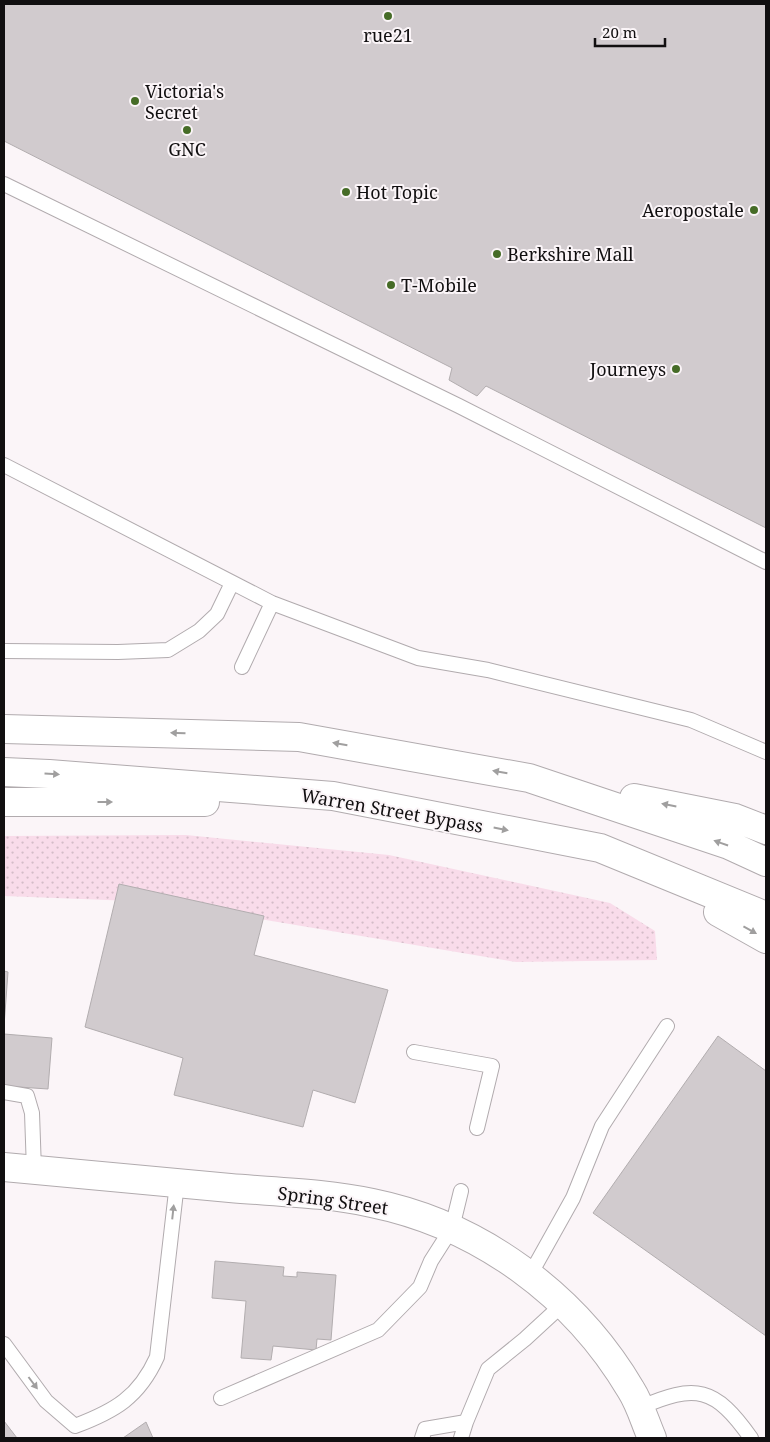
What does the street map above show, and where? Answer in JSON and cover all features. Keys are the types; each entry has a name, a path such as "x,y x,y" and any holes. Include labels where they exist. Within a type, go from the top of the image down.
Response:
{"main road":[{"path":"4,728 300,737 529,778 735,818 766,830"},
{"name":"Warren Street Bypass","path":"4,772 333,796 600,848 766,916"},
{"path":"529,778 729,845 766,862"},
{"path":"4,802 189,802 333,796"},
{"path":"600,848 766,939"},
{"name":"Spring Street","path":"4,1167 371,1202 402,1210 452,1228 477,1240 530,1275 563,1304 596,1339 632,1390 652,1438"}],"lane":[{"path":"4,184 451,402 766,562"},
{"path":"4,465 272,603 418,658 488,670 691,720 766,752"},
{"path":"4,651 118,652 168,650 199,631 218,614 232,583"},
{"path":"242,667 272,603"},
{"path":"530,1275 573,1198 602,1126 667,1026"},
{"path":"414,1052 492,1066 477,1128"},
{"path":"4,1092 28,1096 32,1113 34,1170"},
{"path":"4,1344 46,1401 74,1426 115,1410 149,1374 157,1356 177,1183"},
{"path":"221,1398 378,1330 420,1287 432,1261 452,1228 461,1191"},
{"path":"461,1438 488,1369 525,1339 563,1304"},
{"path":"639,1408 671,1394 705,1394 723,1404 751,1438"},
{"path":"422,1438 425,1429 466,1422"}],"shaded area":[{"path":"186,835 389,855 610,903 655,931 657,960 516,962 158,902 4,896 4,836"}],"building":[{"name":"Berkshire Mall","path":"4,4 766,4 766,528 486,386 477,396 449,380 452,368 4,141"},
{"path":"119,884 264,916 254,955 388,990 355,1103 313,1090 303,1127 174,1095 183,1058 85,1027"},
{"path":"4,971 8,972 4,1026"},
{"path":"4,1034 52,1038 48,1089 4,1086"},
{"path":"718,1036 766,1071 766,1336 593,1213"},
{"path":"215,1261 284,1267 283,1276 297,1277 297,1272 336,1275 331,1340 317,1339 316,1350 273,1346 271,1360 241,1358 246,1301 212,1298"},
{"path":"4,1421 17,1438 4,1438"},
{"path":"146,1422 153,1438 123,1438"}],"place":[{"name":"rue21","path":"388,16"},
{"name":"Victoria's Secret","path":"135,101"},
{"name":"GNC","path":"187,130"},
{"name":"Hot Topic","path":"346,192"},
{"name":"Aeropostale","path":"754,210"},
{"name":"Berkshire Mall","path":"497,254"},
{"name":"T-Mobile","path":"391,285"},
{"name":"Journeys","path":"676,369"}]}
